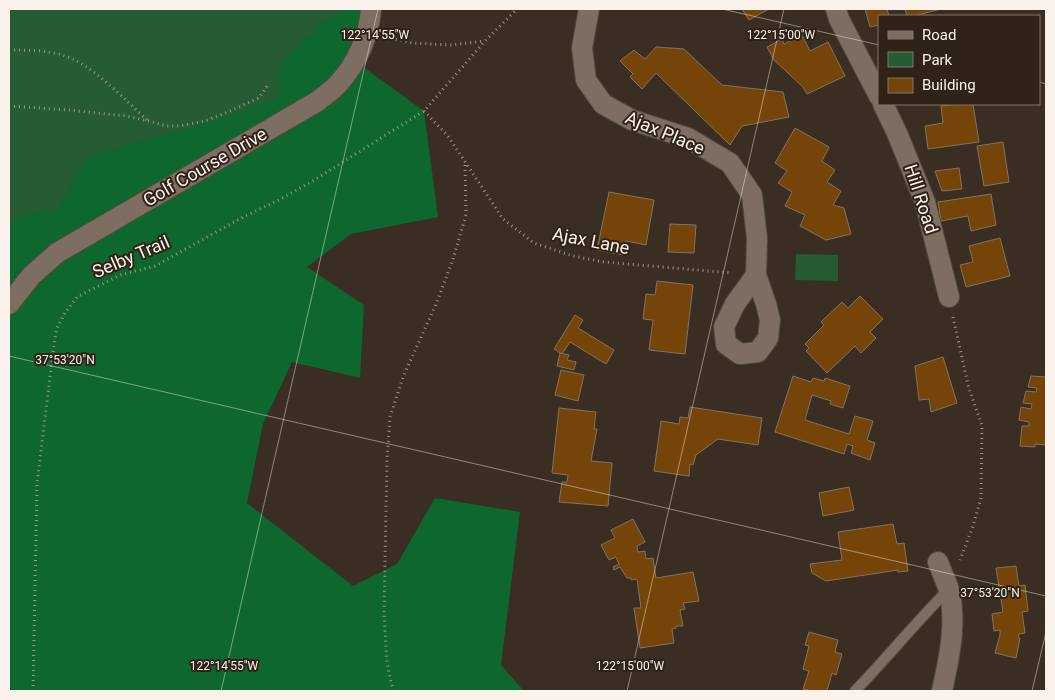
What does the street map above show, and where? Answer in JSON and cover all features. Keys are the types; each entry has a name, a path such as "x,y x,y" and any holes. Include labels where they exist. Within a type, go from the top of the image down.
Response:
{"street":[{"name":"Golf Course Drive","path":"9,304 32,276 58,253 318,101 338,84 355,61 368,32 371,9"},
{"name":"Ajax Place","path":"588,9 582,48 586,80 603,104 632,120 688,138 730,163 752,195 758,238 756,275"},
{"path":"836,9 839,20 878,94"},
{"name":"Hill Road","path":"883,105 925,202 949,297"},
{"path":"938,562 949,589 952,618 952,641 942,691"}],"lane":[{"path":"855,691 885,660 919,619 949,589"}],"path":[{"name":"Selby Trail","path":"33,691 38,483 54,344 57,328 65,313 78,297 95,287 120,276 154,266 245,216 277,201 311,182 424,111 485,41 517,9"},
{"path":"368,32 412,44 452,45 485,41"},
{"path":"9,50 48,52 64,55 80,62 98,75 149,120"},
{"path":"9,106 69,110 149,120 166,126 179,126 205,121 258,98 266,86"},
{"name":"Ajax Lane","path":"424,111 448,136 503,219 534,243 573,256 604,262 756,275"},
{"path":"393,691 387,663 384,614 390,417 403,377 437,302 456,250 466,215 465,163"},
{"path":"949,297 969,389 982,425 981,498 973,526 949,589"}],"green space":[{"path":"9,9 371,9 368,32 9,304"},
{"path":"341,9 368,9 355,61 424,111 438,217 351,234 307,267 364,305 360,378 292,362 263,424 247,503 353,586 397,564 435,498 520,512 501,665 524,691 9,691 9,225 27,215 58,208 89,156 192,127 278,98 280,95 279,74 282,63 304,38 314,34 321,22 334,19"},
{"path":"796,254 838,255 838,281 795,280"}],"building":[{"path":"742,9 769,9 749,20"},
{"path":"865,9 887,9 889,15 878,15 878,25 870,27"},
{"path":"905,9 941,9 918,15 907,15"},
{"path":"802,35 810,51 828,42 845,76 807,94 803,87 774,60 767,47 782,39 784,44"},
{"path":"656,47 684,49 722,85 783,92 789,117 742,126 730,145 656,73 642,89 630,77 633,74 620,61 634,50 645,59"},
{"path":"973,105 979,142 928,149 925,126 943,123 941,106"},
{"path":"795,128 829,147 822,161 835,170 827,182 841,191 833,205 844,208 851,234 826,240 800,226 805,215 785,206 792,192 778,183 787,171 775,163"},
{"path":"1003,142 1009,182 984,186 977,146"},
{"path":"959,168 962,189 942,191 935,171"},
{"path":"609,192 654,200 646,245 626,241 623,255 597,250"},
{"path":"991,194 996,225 971,231 968,216 941,221 938,202"},
{"path":"670,224 696,225 694,253 668,252"},
{"path":"1000,238 1010,276 966,287 960,265 973,262 969,246"},
{"path":"657,281 693,285 685,354 649,350 653,320 643,319 646,294 655,295"},
{"path":"860,296 883,319 870,332 876,338 861,353 855,346 827,373 806,351 809,348 805,344 824,325 821,322 842,302 848,308"},
{"path":"575,315 583,320 578,328 614,350 606,364 570,342 562,354 554,349"},
{"path":"560,353 569,355 567,360 576,362 574,370 557,366"},
{"path":"943,357 957,403 931,412 929,399 919,400 915,366"},
{"path":"561,370 584,375 578,401 555,395"},
{"path":"793,376 811,382 813,378 824,381 825,378 850,386 843,408 830,404 831,401 812,395 805,420 849,434 855,416 873,421 867,440 875,443 870,460 851,453 853,446 847,444 844,454 775,432"},
{"path":"1031,376 1046,377 1046,445 1035,444 1035,447 1020,446 1022,426 1029,426 1029,422 1019,420 1021,407 1031,409 1032,404 1023,403 1026,391 1036,392 1037,388 1028,387"},
{"path":"690,407 762,418 758,445 718,439 696,455 693,465 690,464 689,476 654,471 661,421 679,424 680,417 688,418"},
{"path":"559,408 596,412 594,429 597,429 591,461 612,463 608,506 559,502 562,482 567,482 568,475 552,473"},
{"path":"849,487 854,510 823,516 819,493"},
{"path":"633,519 645,542 637,546 638,552 645,551 646,559 653,558 656,578 693,572 699,601 683,603 685,609 680,610 683,626 676,626 676,628 672,629 674,643 640,648 634,608 641,608 637,579 631,580 631,578 627,578 620,567 614,570 613,567 619,564 616,557 609,560 601,545 615,538 611,530"},
{"path":"893,524 897,544 904,543 908,571 898,572 898,570 826,581 812,573 810,564 842,560 838,532"},
{"path":"1016,566 1019,586 1025,585 1028,611 1022,612 1025,633 1019,634 1016,658 995,653 1000,630 994,631 992,614 1003,612 996,568"},
{"path":"809,632 838,640 835,652 842,654 836,675 832,673 827,691 803,689 809,671 803,669 809,646 805,645"}]}
